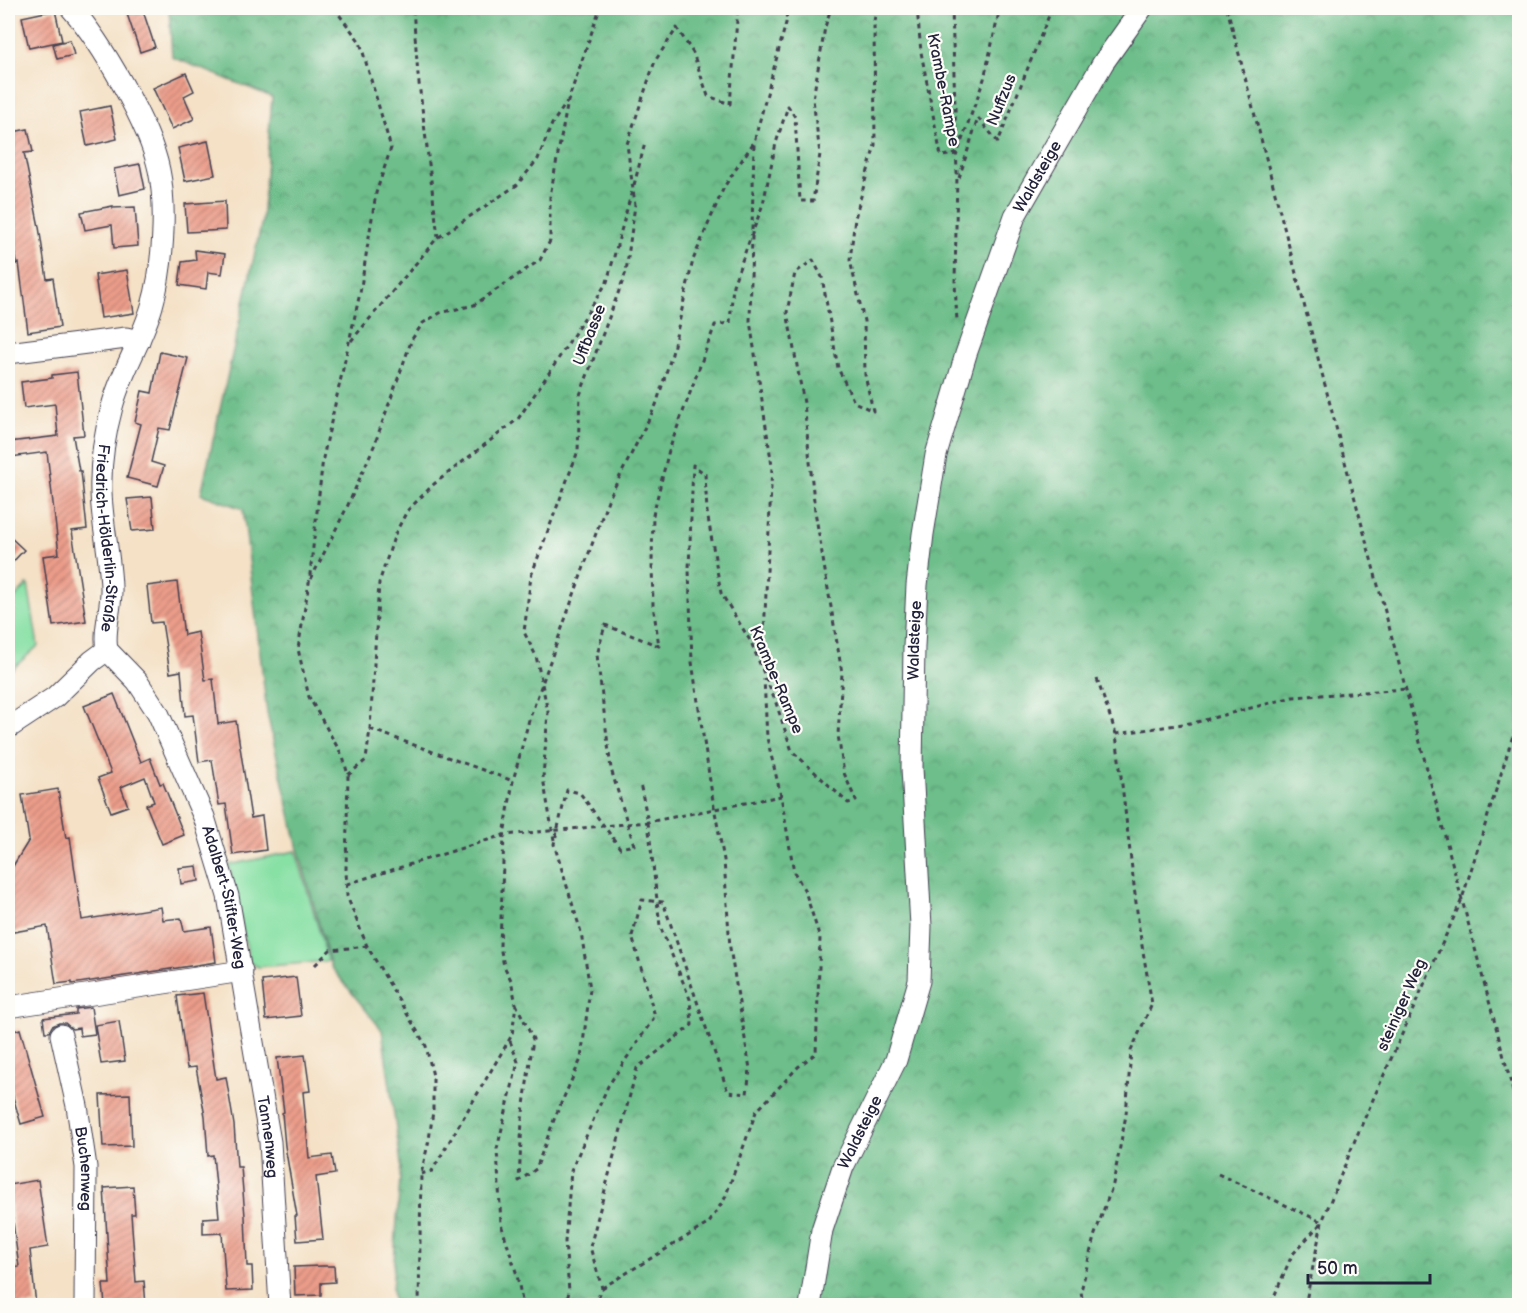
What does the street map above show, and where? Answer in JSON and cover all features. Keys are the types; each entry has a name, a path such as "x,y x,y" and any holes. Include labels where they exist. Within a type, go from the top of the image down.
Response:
{"street":[{"name":"Friedrich-Hölderlin-Straße","path":"8,728 55,697 92,661 107,650 105,638 112,590 101,492 104,451 112,407 120,383 153,305 164,229 159,171 150,142 128,97 88,28 71,8"},
{"name":"Waldsteige","path":"810,1305 822,1230 843,1167 896,1060 919,981 921,926 912,768 917,585 922,534 936,455 966,354 1015,216 1103,63 1142,8"},
{"path":"8,353 126,338 139,341"},
{"name":"Adalbert-Stifter-Weg","path":"8,1007 242,971 228,896 204,817 158,713 137,681 107,650"},
{"name":"Tannenweg","path":"242,971 270,1142 280,1305"},
{"name":"Buchenweg","path":"61,1035 77,1106 86,1167 85,1305"}],"path":[{"path":"334,8 360,42 391,148 376,193 360,294 323,458 309,582 298,649 309,697 343,757 348,775 347,896 367,946 426,1046 433,1076 433,1111 421,1174 419,1305"},
{"path":"413,8 418,75 438,237"},
{"path":"309,582 348,505 374,446 394,384 412,339 423,323 440,313 474,305 540,260 550,241 550,196 568,100 600,8"},
{"name":"Uffbasse","path":"555,832 543,778 548,712 536,656 524,632 531,576 579,451 580,395 626,272 635,206 627,144 656,61 677,28 693,53 708,96 730,104 738,8"},
{"path":"602,1288 709,1223 725,1198 756,1112 798,1067 816,1053 820,938 805,891 794,872 781,796 767,738 763,656 772,466 750,321 754,142 786,23 787,8"},
{"path":"754,142 724,187 693,260 672,354 657,405 608,500 529,720 513,781 504,835 500,946 516,1004 533,1039 522,1120 519,1180 536,1169 555,1117 581,1059 590,989 580,932 554,844 555,832 567,790 580,793 620,848 634,845 611,769 597,655 605,625 659,646 653,605 653,515 669,450 715,325 730,323 733,285 763,204 776,143 788,106 795,117 800,201 813,201 820,154 813,99 825,27 831,8"},
{"name":"Krambe-Rampe","path":"658,901 663,902 728,1092 747,1094 750,1069 730,948 724,860 692,662 689,569 693,465 705,474 708,512 721,593 751,642 792,751 848,803 856,801 843,773 838,735 842,673 815,511 804,404 788,312 795,273 813,260 822,277 838,368 854,402 873,411 865,375 864,321 850,260 855,218 875,144 874,22 876,8"},
{"name":"Krambe-Rampe","path":"917,8 921,52 941,156 957,154 984,79 999,8"},
{"path":"952,8 957,154 955,282 958,341 966,354"},
{"name":"Nuffzus","path":"957,183 978,118 998,142 1052,8"},
{"path":"1087,8 1093,13 1094,8"},
{"path":"1227,8 1520,1117"},
{"path":"349,344 438,237 517,185 538,159 552,124 568,100"},
{"path":"348,775 366,760 380,583 395,534 407,511 434,484 518,419 555,364 607,282 645,143"},
{"path":"1083,1305 1081,1291 1094,1238 1113,1184 1126,1115 1131,1051 1152,1004 1139,928 1116,734 1096,679"},
{"path":"1116,734 1197,722 1293,697 1406,689"},
{"name":"steiniger Weg","path":"1305,1305 1322,1222 1355,1140 1462,899 1520,713"},
{"path":"370,729 513,781"},
{"path":"596,1305 602,1288 590,1247 637,1068 692,1025 690,999 660,926 648,822 640,783"},
{"path":"347,884 504,835 648,822 781,796"},
{"path":"566,1305 568,1291 565,1242 571,1171 608,1086 655,1016 633,936 642,900 658,901"},
{"path":"315,965 330,950 367,946"},
{"path":"421,1174 432,1171 510,1040 516,1004"},
{"path":"510,1040 518,1062 497,1149 501,1224 524,1305"},
{"path":"1218,1174 1322,1222 1292,1255 1270,1305"}],"green space":[{"path":"169,8 1519,8 1519,1305 394,1305 392,1290 401,1164 382,1030 331,967 298,849 267,713 243,509 201,494 262,221 272,97 172,57"},
{"path":"28,584 38,646 8,673 8,605"},
{"path":"296,851 328,961 258,967 250,963 229,865"}],"building":[{"path":"125,8 142,8 155,47 140,52"},
{"path":"55,10 62,41 29,48 22,17"},
{"path":"70,40 74,55 57,59 53,44"},
{"path":"186,73 194,91 184,96 194,119 172,129 153,88"},
{"path":"110,106 117,139 87,146 80,112"},
{"path":"28,129 33,152 24,153 47,279 53,278 60,327 28,332 19,263 16,264 8,208 8,133"},
{"path":"208,141 215,175 185,181 178,148"},
{"path":"140,164 145,189 119,195 114,169"},
{"path":"225,201 226,230 187,232 185,204"},
{"path":"113,206 113,208 135,207 138,246 114,248 112,225 85,230 81,212"},
{"path":"195,250 225,254 222,274 208,272 206,289 179,285 182,262 196,260"},
{"path":"127,270 134,313 101,318 95,275"},
{"path":"160,352 188,358 170,430 159,428 151,462 164,466 158,486 127,478 141,424 135,422 142,391 152,393"},
{"path":"77,372 84,435 73,436 79,471 81,471 87,529 72,531 86,621 53,626 43,556 59,554 47,452 11,457 9,442 58,436 55,404 24,408 21,382"},
{"path":"152,497 155,529 132,531 127,499"},
{"path":"8,535 24,550 8,567"},
{"path":"177,582 184,635 198,632 205,680 213,679 218,724 236,721 251,818 262,816 266,850 233,855 226,804 219,805 212,760 199,762 193,715 185,716 181,671 170,673 162,622 151,623 147,586"},
{"path":"114,694 141,762 150,758 184,835 162,844 146,805 154,802 145,777 121,787 128,806 111,812 98,778 111,773 84,706"},
{"path":"58,789 66,838 70,837 82,920 161,907 163,920 181,918 184,931 211,927 216,962 72,984 72,982 56,984 47,926 8,933 8,867 13,866 29,840 22,795"},
{"path":"197,866 199,881 181,884 179,868"},
{"path":"296,977 301,1016 266,1020 262,981"},
{"path":"203,993 216,1079 226,1077 234,1125 237,1167 241,1167 247,1266 252,1266 253,1290 226,1291 222,1233 203,1234 203,1218 219,1217 213,1155 208,1156 205,1116 196,1067 187,1068 177,996"},
{"path":"91,1007 95,1034 80,1036 79,1028 72,1029 65,1023 52,1026 49,1032 45,1032 43,1018 76,1014 76,1009"},
{"path":"119,1021 125,1061 101,1064 95,1025"},
{"path":"20,1029 45,1117 21,1124 8,1080 8,1033"},
{"path":"305,1055 310,1091 303,1092 309,1158 332,1155 335,1174 316,1177 323,1239 297,1241 295,1216 297,1216 285,1146 282,1113 284,1112 277,1058"},
{"path":"130,1094 132,1146 103,1147 100,1095"},
{"path":"38,1180 48,1247 30,1250 36,1305 8,1305 8,1269 19,1267 8,1185"},
{"path":"133,1186 135,1214 131,1214 136,1282 144,1281 146,1305 105,1305 103,1284 110,1284 104,1188"},
{"path":"334,1266 335,1282 321,1283 321,1295 295,1296 294,1267"}]}
